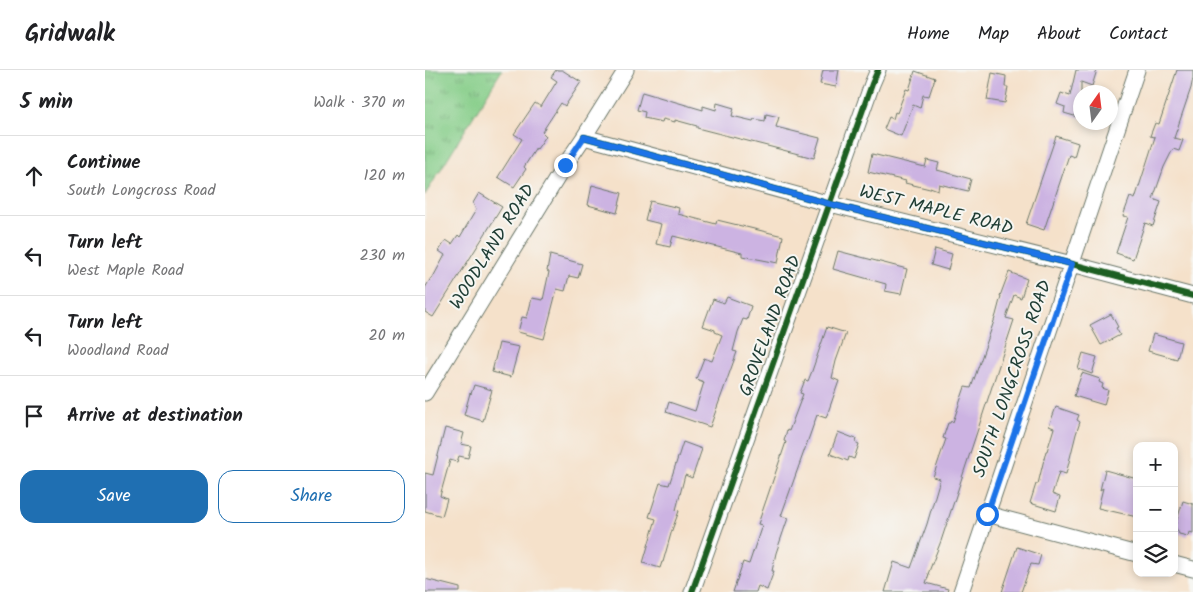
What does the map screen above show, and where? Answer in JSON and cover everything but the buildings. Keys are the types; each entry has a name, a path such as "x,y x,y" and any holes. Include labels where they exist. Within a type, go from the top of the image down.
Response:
{"street":[{"name":"WOODLAND ROAD","path":"425,393 565,165 626,70"},
{"name":"GROVELAND ROAD","path":"692,592 871,84 878,70"},
{"name":"SOUTH LONGCROSS ROAD","path":"961,592 1137,70"},
{"name":"WEST MAPLE ROAD","path":"584,137 830,204 1193,296"},
{"path":"987,514 1133,553"},
{"path":"1178,565 1193,569"}],"green space":[{"path":"425,70 502,70 425,195"}],"cycle path":[{"path":"692,592 878,70"},
{"path":"584,137 830,204 1193,296"}],"route":[{"path":"565,165 584,137 830,204 1072,264 987,514"}]}
